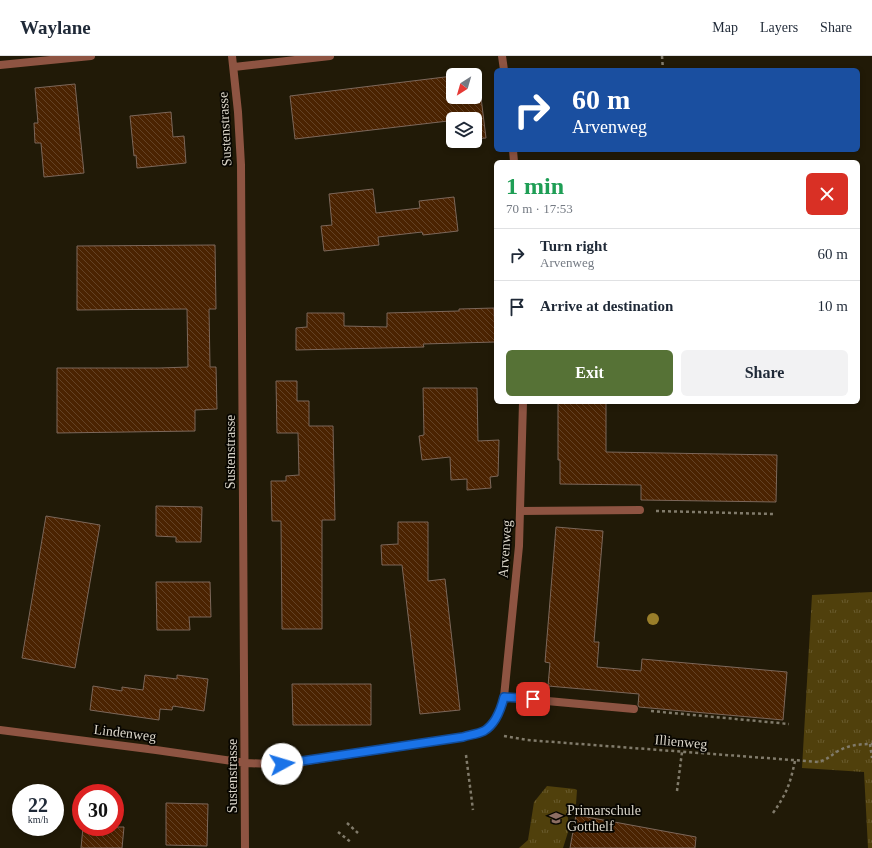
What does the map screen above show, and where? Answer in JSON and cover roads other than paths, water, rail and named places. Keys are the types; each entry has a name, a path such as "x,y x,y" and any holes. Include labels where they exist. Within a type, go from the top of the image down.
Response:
{"street":[{"path":"0,65 91,56"},
{"name":"Sustenstrasse","path":"232,56 238,112 240,166 246,848"},
{"path":"234,67 330,56"},
{"path":"502,56 504,68"},
{"name":"Arvenweg","path":"246,763 293,763 463,737 484,731 494,722 501,710 504,697 519,546 523,404"},
{"path":"520,511 640,510"},
{"path":"504,697 634,709"},
{"name":"Lindenweg","path":"0,730 246,763"}],"place":[{"name":"Primarschule Gotthelf","path":"556,818"}]}
